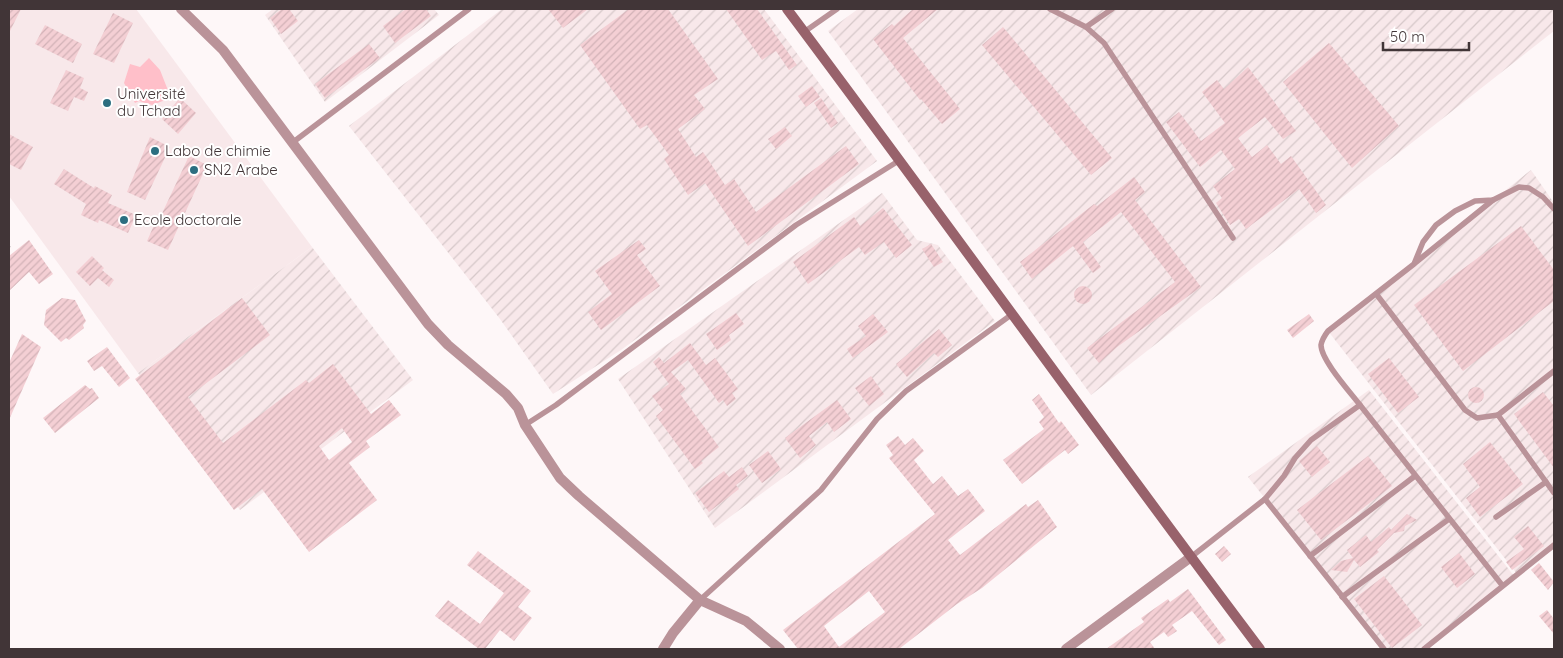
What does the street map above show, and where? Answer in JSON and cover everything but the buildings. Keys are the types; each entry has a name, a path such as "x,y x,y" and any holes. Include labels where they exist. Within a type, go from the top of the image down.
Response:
{"street":[{"path":"181,9 223,50 428,324 448,346 506,394 518,408 525,425 560,478 700,600 746,622 780,649"},
{"path":"787,9 900,160 1011,315 1260,649"},
{"path":"1066,649 1191,557"},
{"path":"664,649 672,633 700,600"}],"lane":[{"path":"292,143 469,9"},
{"path":"804,32 837,9"},
{"path":"1050,9 1086,27 1104,43 1233,238"},
{"path":"1086,27 1112,9"},
{"path":"525,425 556,405 796,225 900,160"},
{"path":"1502,585 1414,476 1360,405 1332,367 1321,345 1328,331 1377,295 1492,200 1518,187 1530,188 1543,196 1554,209"},
{"path":"1414,264 1423,242 1436,225 1455,211 1475,201 1492,200"},
{"path":"1377,295 1465,410 1477,418 1498,415 1554,371"},
{"path":"700,600 821,490 877,420 906,391 1011,315"},
{"path":"1191,557 1265,499 1284,476 1295,458 1312,440 1360,405"},
{"path":"1498,415 1554,493"},
{"path":"1310,556 1414,476"},
{"path":"1496,517 1546,482"},
{"path":"1265,499 1384,649"},
{"path":"1342,597 1449,519"},
{"path":"1424,649 1554,545"}],"shaded area":[{"name":"Université du Tchad","path":"9,9 136,9 312,247 138,373 9,196"},
{"path":"273,9 434,9 439,15 325,102 265,15"},
{"path":"502,9 764,9 877,161 621,350 553,394 500,319 349,126"},
{"path":"858,9 1554,9 1554,31 1091,395 828,31"},
{"path":"149,58 160,70 171,98 152,105 139,101 135,103 124,83 130,64 140,67"},
{"path":"1531,170 1554,203 1554,549 1517,574 1328,331"},
{"path":"882,193 917,240 938,245 995,321 715,528 618,379"},
{"path":"312,247 413,380 240,510 138,373"},
{"path":"1369,390 1514,576 1419,649 1385,649 1248,477"}],"place":[{"name":"Université du Tchad","path":"107,103"},
{"name":"Labo de chimie","path":"155,151"},
{"name":"SN2 Arabe","path":"194,170"},
{"name":"Ecole doctorale","path":"124,220"}]}
